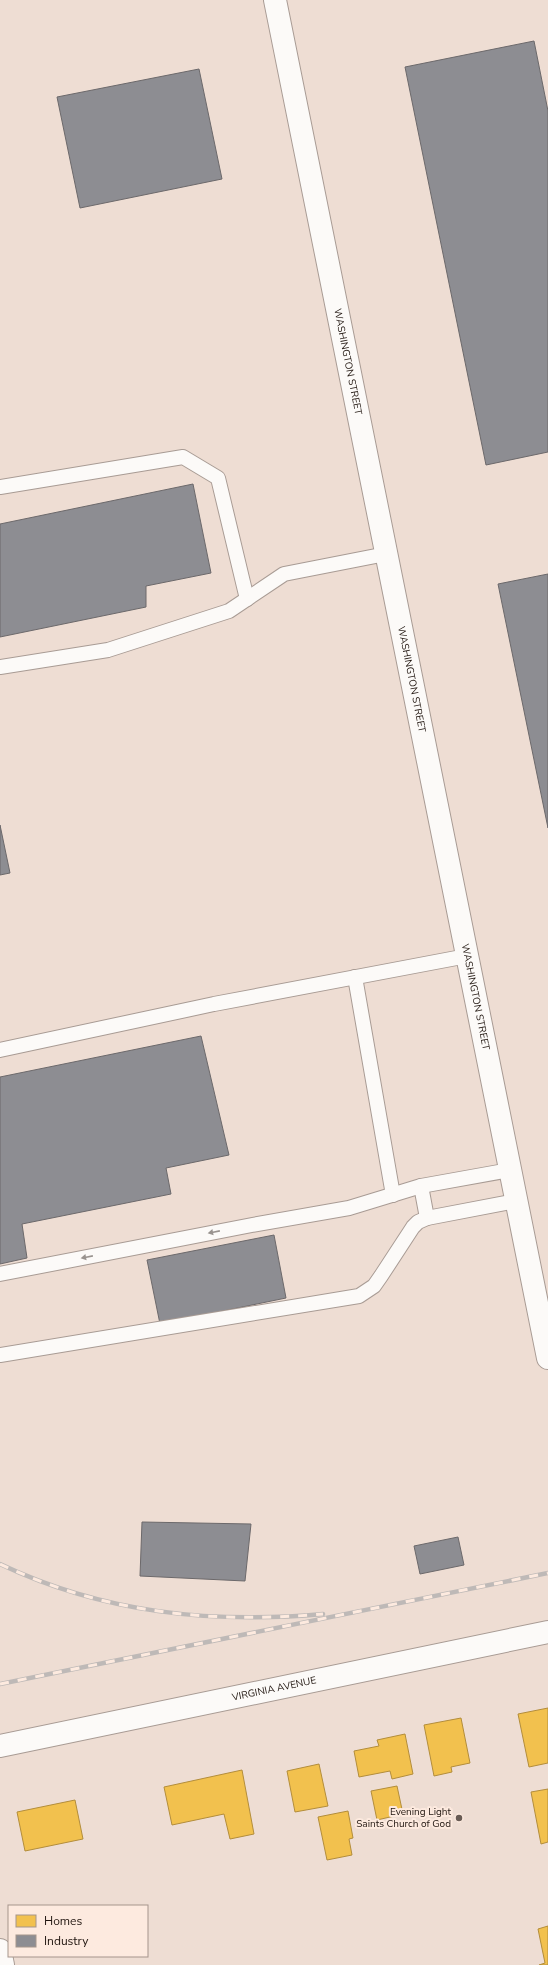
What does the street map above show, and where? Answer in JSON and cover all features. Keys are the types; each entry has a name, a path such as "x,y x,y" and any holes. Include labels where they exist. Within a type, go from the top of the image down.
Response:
{"street":[{"name":"WASHINGTON STREET","path":"275,0 548,1358"},
{"name":"VIRGINIA AVENUE","path":"0,1746 548,1632"},
{"path":"0,1950 3,1965"}],"lane":[{"path":"0,487 183,456 218,478 247,599"},
{"path":"0,667 108,650 229,611 284,574 386,554"},
{"path":"0,1050 214,1004 467,956"},
{"path":"354,977 393,1195"},
{"path":"0,1274 252,1225 349,1208 421,1186 510,1170"},
{"path":"421,1186 427,1218"},
{"path":"0,1355 360,1296 378,1281 413,1227 418,1222 427,1218 516,1201"}],"building: Homes":[{"path":"548,1708 548,1763 529,1767 518,1714"},
{"path":"461,1718 470,1763 451,1767 452,1772 434,1776 424,1725"},
{"path":"405,1734 413,1774 392,1779 390,1771 359,1777 354,1751 379,1746 377,1740"},
{"path":"319,1764 328,1806 295,1812 287,1771"},
{"path":"242,1770 254,1834 230,1839 224,1814 172,1825 164,1787"},
{"path":"397,1786 403,1814 377,1820 371,1791"},
{"path":"548,1789 548,1842 541,1844 531,1792"},
{"path":"75,1800 83,1839 25,1851 17,1812"},
{"path":"348,1811 353,1838 349,1839 352,1855 327,1860 318,1817"},
{"path":"548,1926 548,1965 539,1965 545,1963 538,1929"}],"building: Industry":[{"path":"534,41 548,111 548,452 486,465 405,67"},
{"path":"199,69 222,179 80,208 57,97"},
{"path":"193,484 211,573 146,586 146,607 0,637 0,524"},
{"path":"548,574 548,828 498,584"},
{"path":"0,825 10,873 0,875"},
{"path":"201,1036 229,1155 166,1168 171,1194 22,1224 27,1258 0,1264 0,1077"},
{"path":"274,1235 286,1298 160,1324 147,1260"},
{"path":"142,1522 251,1524 245,1581 140,1576"},
{"path":"458,1537 464,1565 420,1574 414,1546"}],"railway":[{"path":"0,1564 39,1581 78,1594 118,1604 158,1611 240,1617 281,1617 323,1614"},
{"path":"0,1684 548,1573"}],"place":[{"name":"Evening Light Saints Church of God","path":"459,1818"}]}
